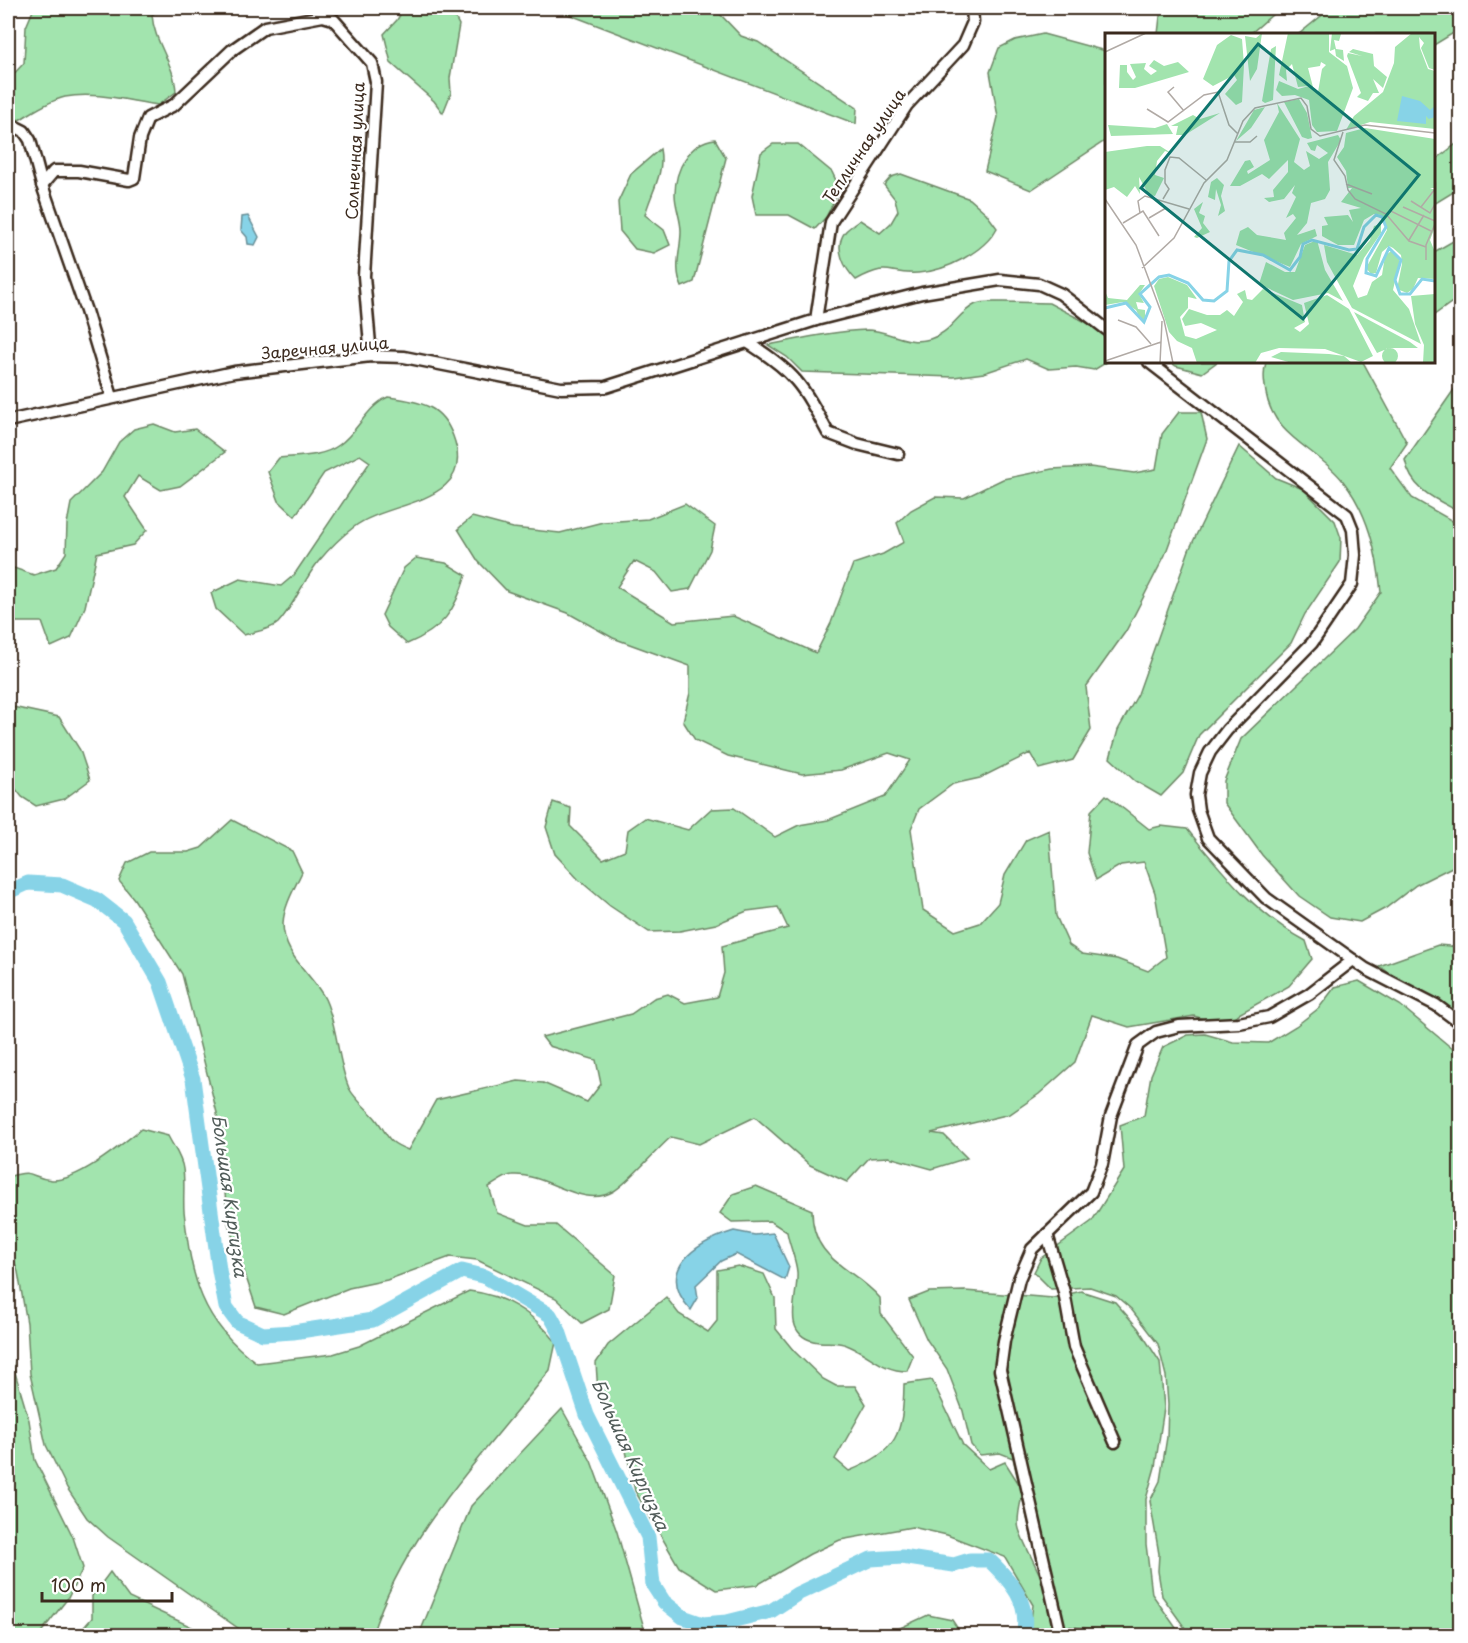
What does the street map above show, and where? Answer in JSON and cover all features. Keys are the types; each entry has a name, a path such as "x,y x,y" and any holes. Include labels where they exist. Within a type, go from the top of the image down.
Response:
{"street":[{"name":"Тепличная улица","path":"816,320 831,222 907,105 963,45 973,22 972,8"},
{"name":"Солнечная улица","path":"42,185 54,171 79,171 129,180 134,178 140,138 148,118 174,105 232,50 265,27 323,16 333,18 372,63 376,82 363,276 371,356"},
{"path":"8,123 27,134 42,185 90,322 112,397"},
{"name":"Заречная улица","path":"8,421 234,372 371,356 404,357 561,388 606,387 782,329 922,293 1000,280 1039,284 1061,294 1105,327"},
{"path":"747,342 782,364 804,387 828,433 857,444 898,454"},
{"path":"1150,363 1347,515 1353,530 1355,555 1352,584 1337,609 1312,643 1227,729 1210,752 1200,773 1196,795 1198,810 1208,838 1266,898 1353,960 1436,1005 1461,1023"},
{"path":"1091,1635 1062,1634 1000,1370 1004,1341 1019,1279 1032,1249 1091,1192 1102,1164 1112,1116 1138,1045 1156,1032 1179,1026 1239,1023 1269,1017 1309,994 1353,960"},
{"path":"1047,1234 1064,1292 1074,1347 1115,1442"}],"green space":[{"path":"34,8 161,8 152,15 156,35 172,72 176,92 158,105 100,96 76,95 53,101 19,120 8,114 8,80 24,63 26,27"},
{"path":"404,8 450,8 459,25 450,78 451,93 443,113 434,101 391,63 384,34"},
{"path":"552,8 720,8 719,13 741,36 758,42 857,108 856,124"},
{"path":"1161,8 1280,8 1251,33 1158,33"},
{"path":"1331,8 1460,8 1460,29 1435,44 1435,33 1300,33"},
{"path":"1043,34 1105,51 1105,141 1031,190 985,171 998,117 990,72 999,48 1015,40"},
{"path":"715,139 726,158 694,282 682,287 678,273 681,231 675,199 678,176 691,151 706,141"},
{"path":"1460,141 1460,188 1435,203 1435,160"},
{"path":"773,144 798,144 832,172 840,189 826,217 815,229 789,215 756,215 752,196 761,153"},
{"path":"660,149 661,167 645,215 664,230 670,245 654,253 635,249 620,231 618,202 631,174"},
{"path":"901,174 970,199 986,213 997,228 983,245 952,264 918,273 876,271 856,280 842,258 840,245 842,238 846,230 860,220 880,233 891,223 898,211 895,199 884,185 891,177"},
{"path":"1460,237 1460,301 1451,303 1435,314 1435,251"},
{"path":"986,302 1049,303 1099,329 1105,338 1105,363 1094,370 1076,367 1049,369 1026,359 984,373 954,377 802,372 787,357 768,345 867,330 922,341 937,336 949,328 969,308"},
{"path":"1172,363 1216,363 1202,373"},
{"path":"1266,363 1364,363 1407,443 1390,468 1412,498 1454,522 1460,520 1460,863 1416,885 1386,908 1360,922 1330,917 1299,896 1262,855 1224,803 1224,781 1241,739 1355,629 1381,592 1374,548 1359,506 1352,493 1333,470 1298,442 1278,421 1266,393 1264,370"},
{"path":"1460,381 1460,512 1433,498 1418,486 1405,460"},
{"path":"388,397 428,406 442,417 453,436 458,459 453,476 442,488 426,497 369,518 354,527 318,562 278,623 267,629 244,635 216,609 211,593 240,579 281,586 294,575 370,462 360,455 324,473 295,516 279,501 268,472 279,458 318,454 333,449 346,440 380,401"},
{"path":"1179,412 1201,412 1207,439 1165,555 1126,631 1086,687 1091,730 1073,760 1039,769 1030,753 980,778 953,784 919,809 911,829 923,910 955,931 980,923 998,903 1005,875 1026,840 1049,830 1056,916 1069,945 1082,954 1117,959 1148,971 1166,957 1155,893 1144,862 1121,865 1096,880 1087,853 1091,811 1106,795 1149,829 1161,826 1187,829 1227,877 1255,905 1306,941 1312,959 1289,986 1221,1024 1194,1016 1129,1027 1092,1015 1075,1062 1039,1094 1010,1114 931,1133 944,1135 967,1158 932,1169 889,1157 869,1158 847,1182 810,1165 755,1117 699,1144 671,1137 620,1187 602,1196 577,1194 526,1176 510,1175 489,1187 497,1213 528,1225 556,1225 615,1275 609,1309 582,1323 556,1298 477,1260 450,1257 387,1280 349,1288 284,1314 256,1307 228,1223 217,1113 182,974 134,899 119,881 127,863 149,852 188,852 201,848 232,820 292,851 302,872 285,910 284,935 288,946 325,999 333,1021 349,1088 376,1119 391,1141 408,1150 436,1100 518,1081 543,1083 587,1102 601,1084 596,1060 549,1046 542,1037 631,1014 654,998 668,994 685,1003 717,997 724,973 722,946 788,928 778,907 747,911 716,924 680,931 649,932 610,906 579,880 555,854 546,827 553,802 571,808 570,826 603,859 625,850 628,830 645,818 688,830 711,809 734,808 775,837 799,825 828,820 885,797 910,760 889,753 841,770 802,774 728,756 695,740 683,721 690,693 690,666 613,638 568,613 507,591 478,561 458,529 472,517 513,528 560,533 603,522 648,519 685,504 715,526 710,550 690,589 672,592 656,572 634,561 617,587 674,622 733,616 816,653 831,623 853,564 883,554 904,542 897,523 911,510 935,497 964,498 1003,479 1052,469 1090,467 1134,473 1156,469 1162,434"},
{"path":"154,424 175,432 195,429 225,452 180,486 161,490 138,476 125,497 147,530 133,545 97,553 85,607 71,638 51,647 42,622 8,622 8,566 34,575 56,568 66,553 67,524 71,503 102,472 119,442 134,429"},
{"path":"1239,446 1276,478 1303,489 1335,521 1341,538 1340,562 1305,614 1291,643 1199,735 1183,773 1161,796 1135,781 1110,758 1118,730 1138,694 1189,550"},
{"path":"416,558 446,563 466,575 457,599 446,617 430,632 407,644 388,627 382,615 404,568"},
{"path":"8,706 59,717 80,750 90,780 64,799 36,806 22,797 8,779"},
{"path":"1438,945 1460,947 1460,1020 1379,966"},
{"path":"1359,981 1400,1005 1460,1055 1460,1635 1190,1635 1162,1596 1158,1571 1159,1554 1150,1501 1160,1481 1167,1437 1166,1376 1158,1344 1131,1309 1116,1296 1090,1287 1051,1289 1034,1272 1041,1258 1092,1221 1124,1170 1120,1125 1144,1116 1151,1075 1163,1047 1188,1035 1205,1034 1233,1042 1268,1043 1296,1026 1319,1008 1335,987"},
{"path":"141,1129 168,1136 179,1156 184,1174 184,1211 190,1257 202,1297 211,1315 223,1331 257,1363 333,1354 359,1346 469,1291 495,1297 518,1308 538,1323 556,1342 550,1370 474,1463 426,1528 386,1597 372,1635 248,1635 108,1537 87,1518 67,1488 46,1445 30,1374 27,1323 18,1272 8,1243 8,1177 28,1173 52,1180 74,1175 99,1161"},
{"path":"756,1186 812,1210 814,1227 826,1252 880,1298 881,1314 913,1356 907,1371 883,1365 844,1344 813,1341 797,1330 793,1312 797,1272 787,1232 770,1221 732,1222 720,1213 733,1194"},
{"path":"738,1266 764,1274 775,1298 776,1329 794,1351 823,1379 836,1386 855,1386 866,1404 835,1459 849,1471 878,1456 894,1439 902,1416 904,1384 932,1380 963,1445 989,1469 1005,1462 1019,1484 1013,1458 1000,1453 980,1455 971,1445 963,1411 947,1369 927,1340 909,1300 929,1292 965,1291 1053,1298 1081,1291 1115,1302 1138,1328 1160,1362 1164,1408 1155,1467 1146,1499 1146,1544 1152,1594 1181,1635 1056,1635 1061,1625 1032,1539 1022,1496 1018,1525 1048,1595 1052,1622 1050,1635 1029,1635 1033,1605 1005,1557 947,1535 912,1527 840,1540 810,1554 757,1585 716,1590 679,1567 635,1491 622,1433 598,1392 596,1363 608,1345 666,1297 679,1314 708,1332 717,1321 717,1270"},
{"path":"8,1349 29,1420 35,1460 73,1537 83,1568 68,1598 39,1635 8,1635"},
{"path":"562,1409 591,1461 617,1532 646,1635 419,1635 471,1506"},
{"path":"110,1572 129,1598 209,1635 77,1635 92,1618 92,1596"},
{"path":"928,1615 952,1620 962,1635 885,1635"}],"water":[{"path":"248,216 259,237 255,245 248,244 247,237 241,230 242,217"},
{"path":"734,1231 755,1235 773,1233 789,1267 785,1280 736,1254 721,1261 696,1285 698,1298 691,1310 681,1296 677,1282 678,1271 684,1260 694,1251 719,1236"}],"waterway":[{"name":"Большая Киргизка","path":"8,892 28,883 62,885 97,900 124,921 160,982 193,1079 219,1270 226,1307 237,1322 263,1334 293,1332 373,1320 462,1271 486,1277 550,1315 559,1331 587,1415 648,1537 653,1585 664,1602 683,1617 703,1624 727,1622 771,1611 797,1594 871,1559 902,1557 954,1565 970,1560 989,1560 1012,1585 1022,1603 1025,1624 1023,1636"}]}
